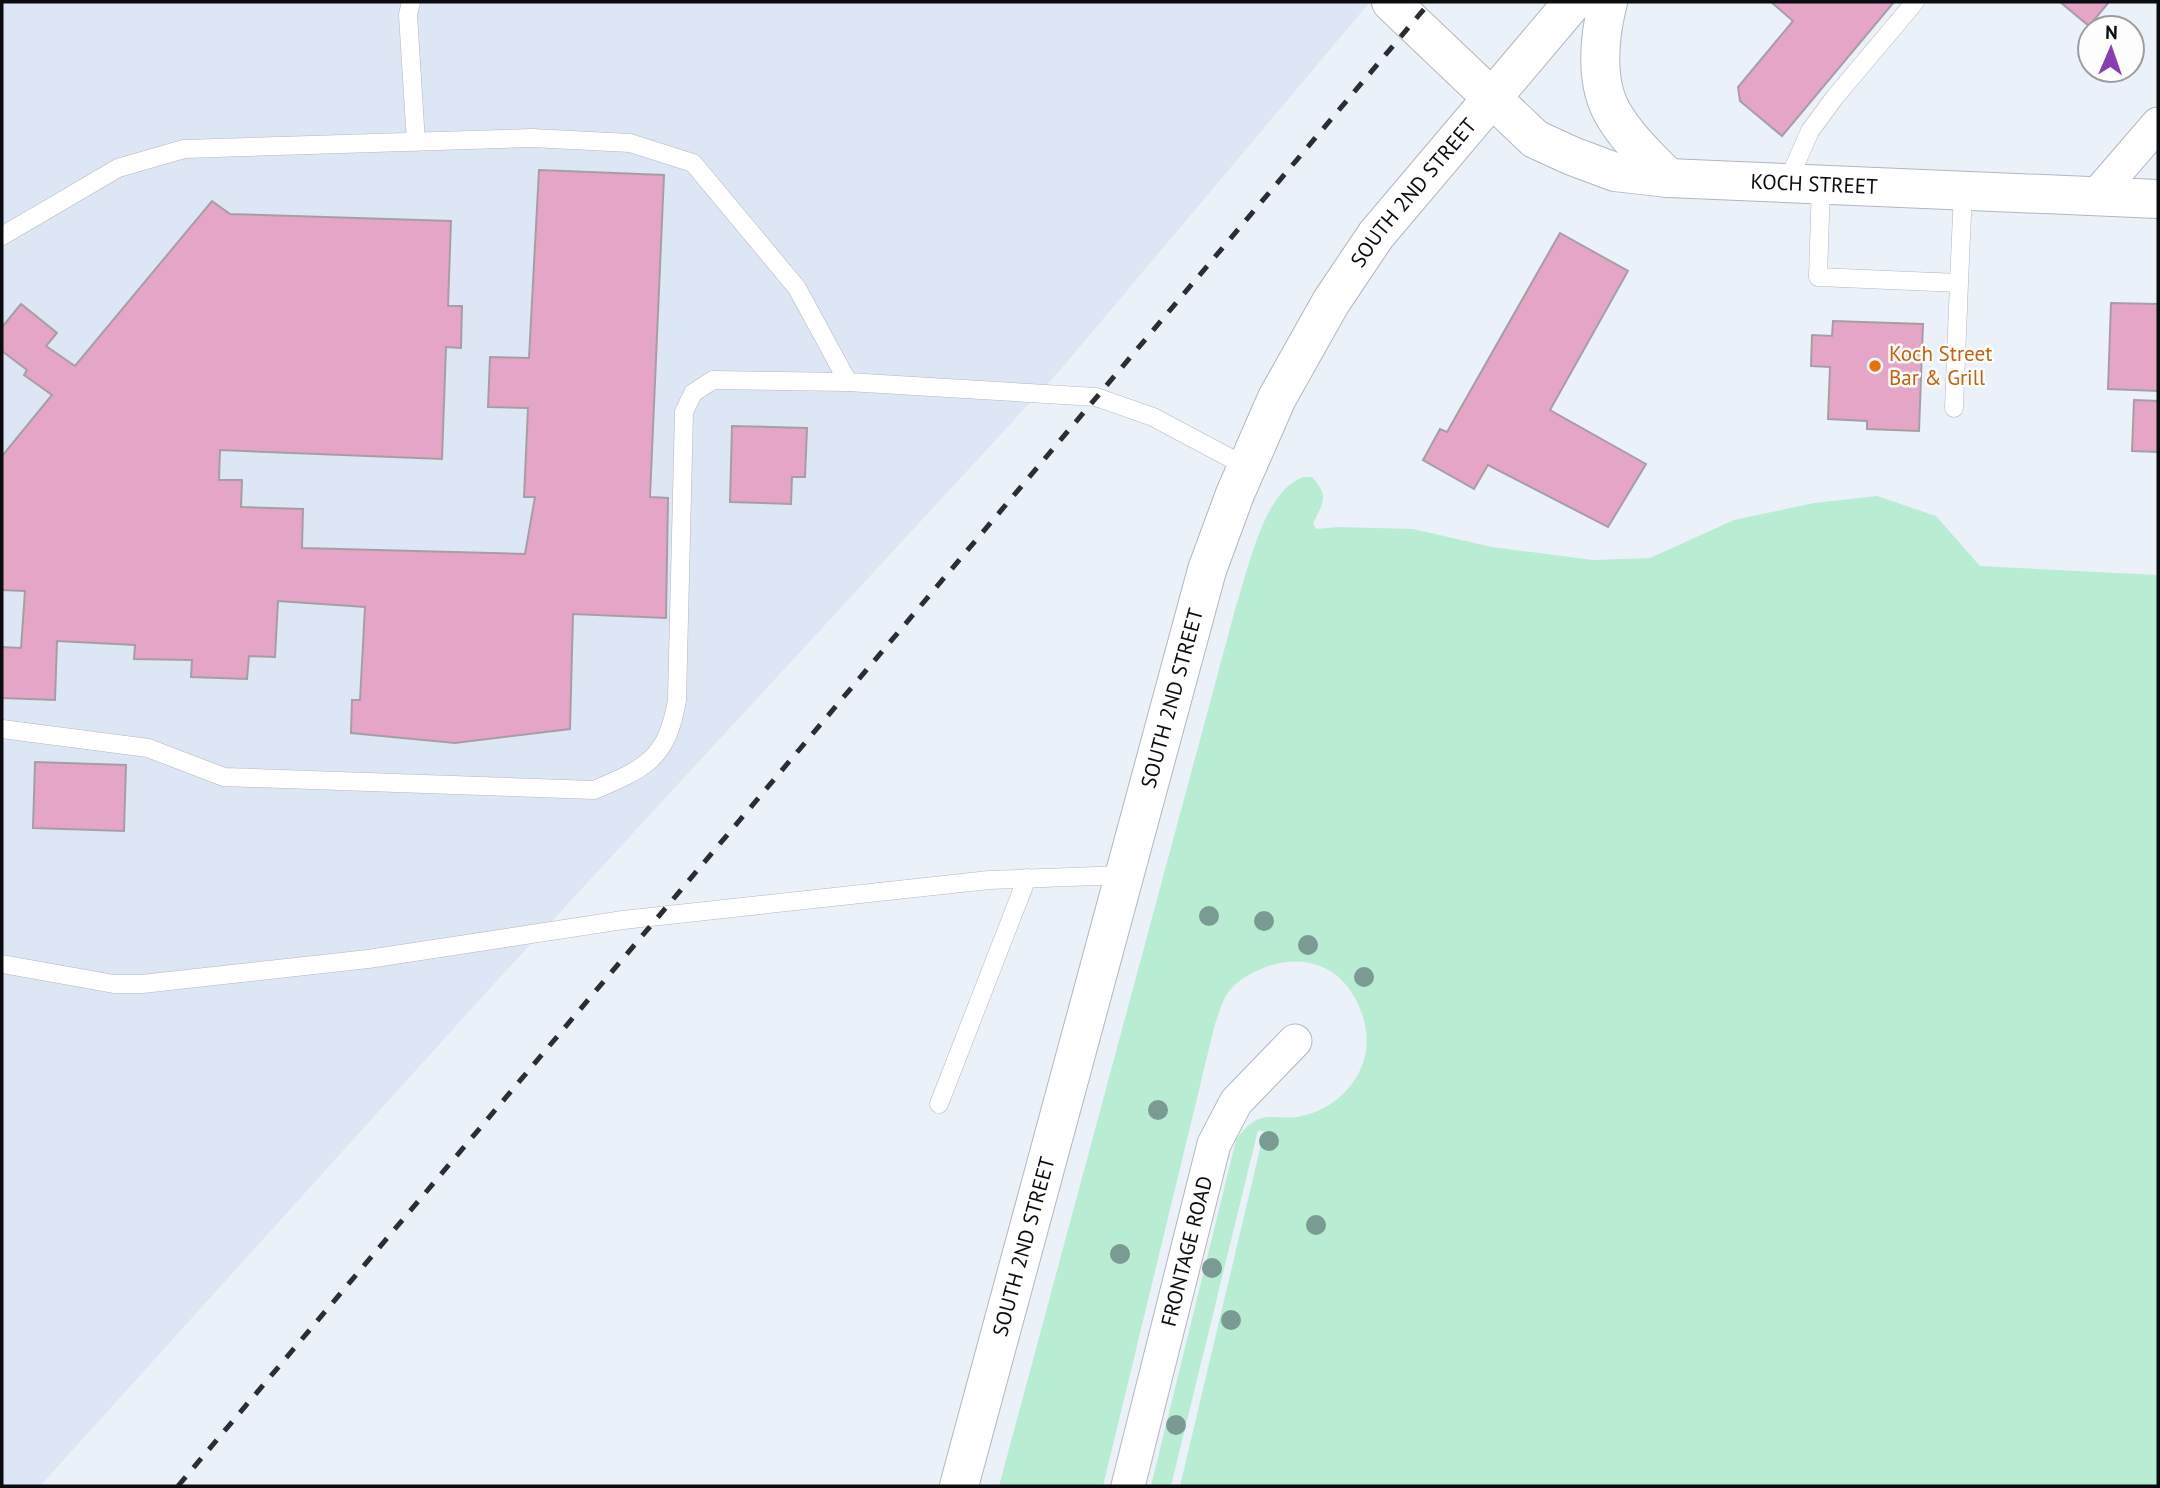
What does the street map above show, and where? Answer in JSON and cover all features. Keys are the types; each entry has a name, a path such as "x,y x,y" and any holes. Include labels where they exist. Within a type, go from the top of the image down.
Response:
{"main road":[{"name":"KOCH STREET","path":"1391,2 1535,139 1615,172 1668,178 2158,199"},
{"name":"SOUTH 2ND STREET","path":"959,1486 1207,570 1247,467 1277,398 1349,274 1376,235 1573,2"},
{"path":"1608,2 1600,52 1604,90 1613,116 1668,178"}],"street":[{"path":"2095,197 2158,124"},
{"name":"FRONTAGE ROAD","path":"1128,1486 1214,1144 1236,1102 1295,1041"}],"lane":[{"path":"411,2 408,15 416,142"},
{"path":"1915,2 1810,131 1804,184 1818,277 1959,283"},
{"path":"2,236 118,167 184,149 532,138 630,143 693,163 797,288 848,382"},
{"path":"1954,408 1963,191"},
{"path":"2,729 148,748 224,777 594,790 635,773 660,750 672,726 677,700 684,412 693,393 713,380 848,382 1096,397 1153,417 1247,467"},
{"path":"2,964 114,984 142,984 369,959 624,920 989,880 1124,875"},
{"path":"939,1104 1027,878"}],"shaded area":[{"path":"2,2 1370,2 1061,369 492,986 40,1486 2,1486"}],"green space":[{"path":"1303,477 1312,477 1323,494 1322,504 1313,523 1316,529 1413,529 1492,547 1593,560 1650,558 1734,520 1814,503 1877,496 1936,516 1980,566 2158,575 2158,1486 1180,1486 1264,1132 1258,1130 1171,1486 1151,1486 1236,1140 1255,1120 1297,1117 1327,1106 1351,1085 1365,1057 1365,1025 1351,991 1340,978 1327,969 1297,961 1279,963 1246,976 1230,990 1222,1005 1215,1024 1103,1486 999,1486 1252,552 1277,498 1289,485"}],"building":[{"path":"1771,2 1894,2 1782,136 1740,101 1738,87 1793,21"},
{"path":"2060,2 2109,2 2099,14 2076,15"},
{"path":"539,170 664,175 650,497 668,498 666,618 573,614 570,729 455,743 351,733 352,700 360,700 365,607 278,601 275,657 249,656 247,679 191,677 192,660 134,659 135,645 57,641 55,700 2,698 2,647 21,648 25,591 2,590 2,456 52,395 24,375 27,370 2,351 2,327 21,304 57,333 46,346 75,366 212,201 230,214 451,221 448,306 462,306 461,348 446,347 442,459 220,450 219,480 242,480 241,507 303,509 302,548 525,554 535,497 524,497 528,408 488,407 490,357 529,358"},
{"path":"1560,233 1628,271 1550,410 1646,464 1608,527 1488,465 1474,489 1423,460 1440,429 1447,432"},
{"path":"2111,303 2158,304 2158,391 2108,389"},
{"path":"1833,321 1923,324 1919,431 1867,429 1867,421 1828,419 1830,367 1811,366 1812,335 1832,336"},
{"path":"2134,400 2158,401 2158,452 2132,451"},
{"path":"732,426 807,428 805,477 792,477 791,504 730,502"},
{"path":"35,762 126,765 124,831 33,828"}],"railway":[{"path":"178,1486 1430,2"}],"place":[{"name":"Koch Street Bar & Grill","path":"1875,366"}]}
